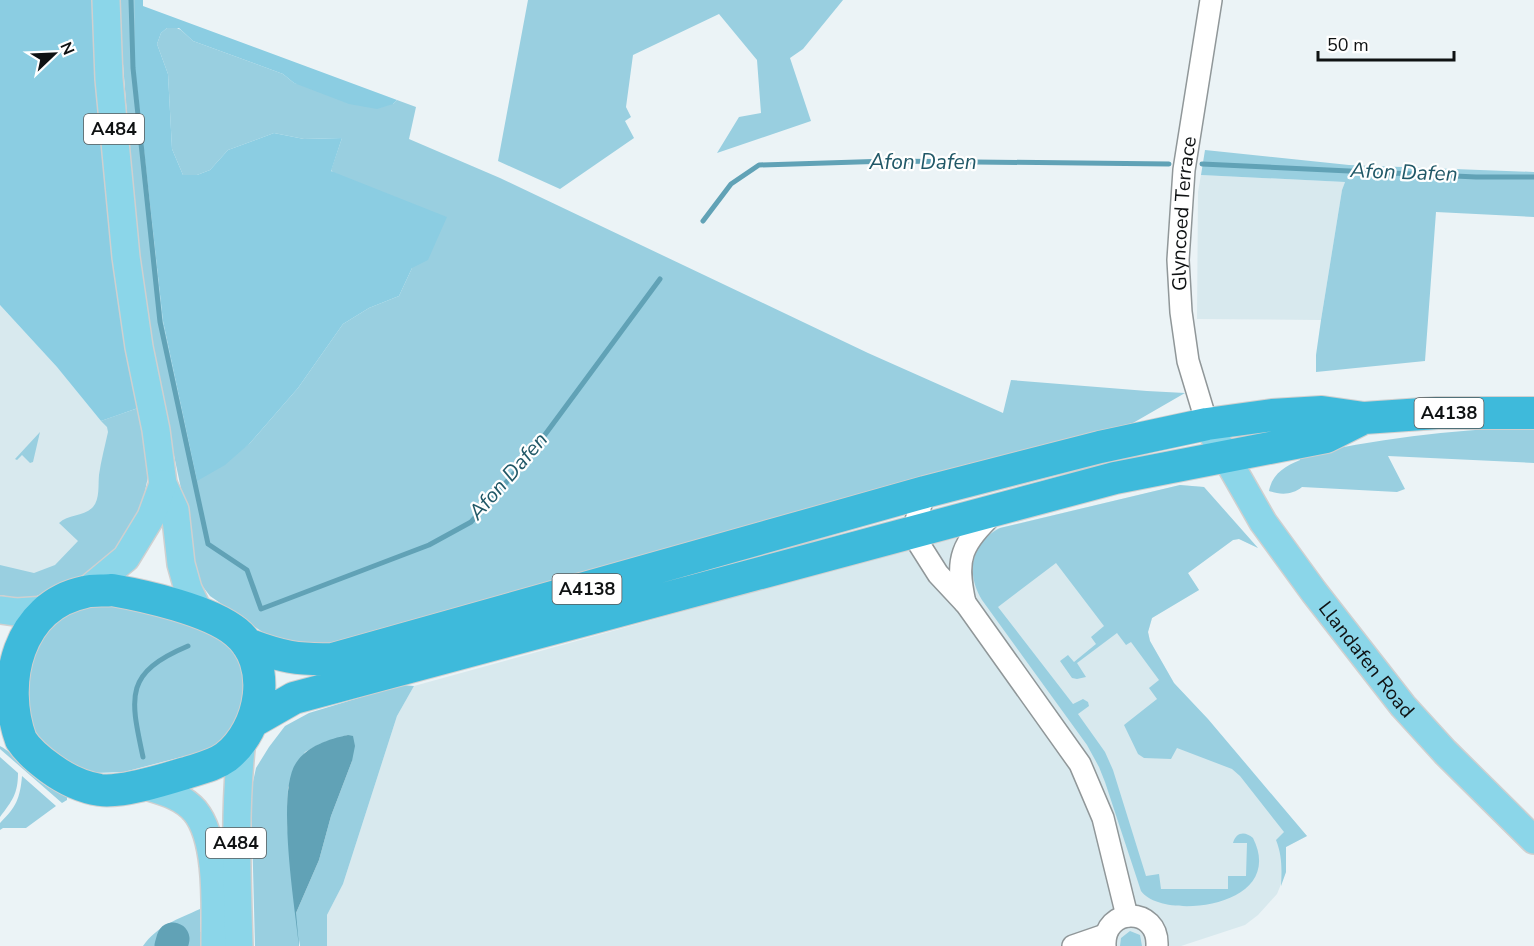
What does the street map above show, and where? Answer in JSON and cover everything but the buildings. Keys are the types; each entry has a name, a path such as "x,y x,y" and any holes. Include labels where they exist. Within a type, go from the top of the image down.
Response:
{"highway":[{"name":"A4138","path":"247,644 277,655 302,660 333,659 925,492 1100,447 1207,424 1272,415 1322,412 1364,418 1437,413 1534,412"},
{"name":"A4138","path":"247,731 294,698 1115,478 1326,437 1364,418"},
{"path":"112,590 134,594 200,614 236,632 247,644 256,662 259,679 260,698 247,731 228,756 214,764 142,785 102,790 80,785 63,777 30,752 22,741 14,724 3,677 19,640 47,610 66,599 85,592 112,590"}],"main road":[{"name":"A484","path":"106,0 109,79 126,257 139,347 156,430 163,484 175,510 181,564 188,589 200,614"},
{"name":"Llandafen Road","path":"1207,424 1263,522 1403,706 1445,752 1534,840"},
{"name":"A484","path":"85,592 126,558 151,517 163,484"},
{"path":"0,610 16,612 47,610"},
{"name":"A484","path":"239,946 236,852 238,772 247,731"},
{"name":"A484","path":"142,785 179,798 194,810 205,826 211,852 215,946"}],"street":[{"name":"Glyncoed Terrace","path":"1207,424 1188,362 1181,312 1178,260 1184,170 1211,0"},
{"path":"925,492 912,533 938,574 966,604 1080,764 1103,818 1127,916"},
{"path":"966,604 961,580 962,555 973,534 997,510"},
{"path":"1073,946 1105,941 1115,921 1127,916 1140,917 1147,921 1157,935 1158,946"}],"shaded area":[{"path":"0,0 94,0 138,408 101,421 57,367 0,305"},
{"path":"118,0 135,0 135,70 163,321 197,480 250,443 298,388 343,324 369,308 399,296 412,268 331,170 342,138 304,139 274,133 228,150 210,170 197,175 183,175 172,149 168,74 157,44 161,33 167,28 175,27 193,41 283,74 294,83 393,104 397,100 416,107 409,139 500,178 868,353 1003,413 1011,380 1185,393 1133,423 325,649 274,640 210,596 200,583 194,567 183,498 158,380 136,230"},
{"path":"135,0 143,0 143,6 397,100 393,104 377,109 349,104 294,83 283,74 193,41 179,28 167,28 161,33 157,44 168,74 172,149 183,175 197,175 210,170 228,150 274,133 304,139 342,138 331,171 447,217 428,260 412,268 399,296 369,308 343,324 298,388 250,443 225,465 197,481 163,321 135,70"},
{"path":"528,0 843,0 803,49 790,58 811,121 717,153 739,117 761,113 757,60 719,14 633,55 626,107 631,117 625,121 634,138 560,189 498,161"},
{"path":"1205,150 1349,165 1534,172 1534,217 1436,212 1425,361 1316,372 1321,320 1345,182 1201,175"},
{"path":"1201,175 1345,182 1321,320 1197,319 1198,192"},
{"path":"0,305 60,370 101,421 124,412 137,529 0,595"},
{"path":"138,408 149,472 137,529 94,570 28,600 0,595 0,565 34,573 55,565 78,541 59,523 89,510 95,504 108,432 107,427 101,421"},
{"path":"1534,426 1534,463 1388,456 1405,489 1397,492 1302,487 1286,494 1269,491 1276,475 1300,460 1300,456 1358,444 1416,436"},
{"path":"40,432 33,462 30,463 22,455 17,460 15,459"},
{"path":"1180,485 1204,487 1258,548 1239,539 1233,540 1188,573 1199,590 1152,618 1148,632 1150,641 1174,683 1307,836 1286,847 1286,872 1277,894 1258,915 1245,925 1181,946 327,946 327,915 343,884 397,716 414,686 894,553"},
{"path":"1180,485 1204,487 1258,548 1239,539 1233,540 1188,573 1199,590 1152,618 1148,632 1150,641 1174,683 1208,719 1307,836 1286,847 1286,872 1281,886 1281,862 1276,840 1284,832 1240,776 1232,769 1177,748 1171,759 1144,758 1138,754 1124,725 1157,699 1149,688 1159,680 1131,642 1126,645 1117,633 1077,663 1086,677 1072,678 1060,661 1068,655 1074,662 1096,644 1091,637 1104,626 1056,563 998,607 1073,704 1083,699 1088,702 1089,706 1078,714 1105,752 1113,770 1146,876 1159,874 1161,889 1228,889 1228,876 1246,876 1247,843 1233,843 1234,839 1241,834 1247,834 1253,838 1259,862 1253,880 1238,893 1218,902 1195,906 1172,905 1153,900 1141,891 1099,767 1087,745 982,600 974,580 973,570 974,560 982,542 1000,528"},
{"path":"111,603 209,629 221,636 239,656 248,695 228,737 208,750 124,772 94,773 80,769 66,763 43,744 27,718 28,659 54,622 81,607"},
{"path":"401,685 414,686 397,716 343,884 327,915 327,946 300,946 299,940 299,946 255,946 251,791 256,768 285,726 309,713","holes":["348,735 352,761 331,816 319,860 296,913 287,823 288,788 305,752 322,743"]},
{"path":"348,735 353,736 355,746 352,761 331,816 319,860 296,913 299,946 288,851 287,798 290,778 296,763 306,752 326,741"},
{"path":"0,746 37,779 67,797 67,800 62,803 0,749"},
{"path":"0,757 18,773 14,797 0,817"},
{"path":"22,776 56,806 26,828 0,830 0,823 16,802"},
{"path":"200,909 200,932 206,932 206,946 143,946 161,928"},
{"path":"1130,931 1140,935 1142,946 1120,946 1121,938"}],"waterway":[{"path":"131,0 133,68 160,322 208,544 247,570 261,609 429,545 471,522 527,459 660,279"},
{"name":"Afon Dafen","path":"703,221 731,184 759,165 889,161 1169,164"},
{"name":"Afon Dafen","path":"1202,164 1476,177 1534,177"},
{"name":"Afon Dafen","path":"143,757 136,718 137,689 142,677 152,666 188,646"},
{"name":"Afon Dafen","path":"171,946 173,939"}]}
